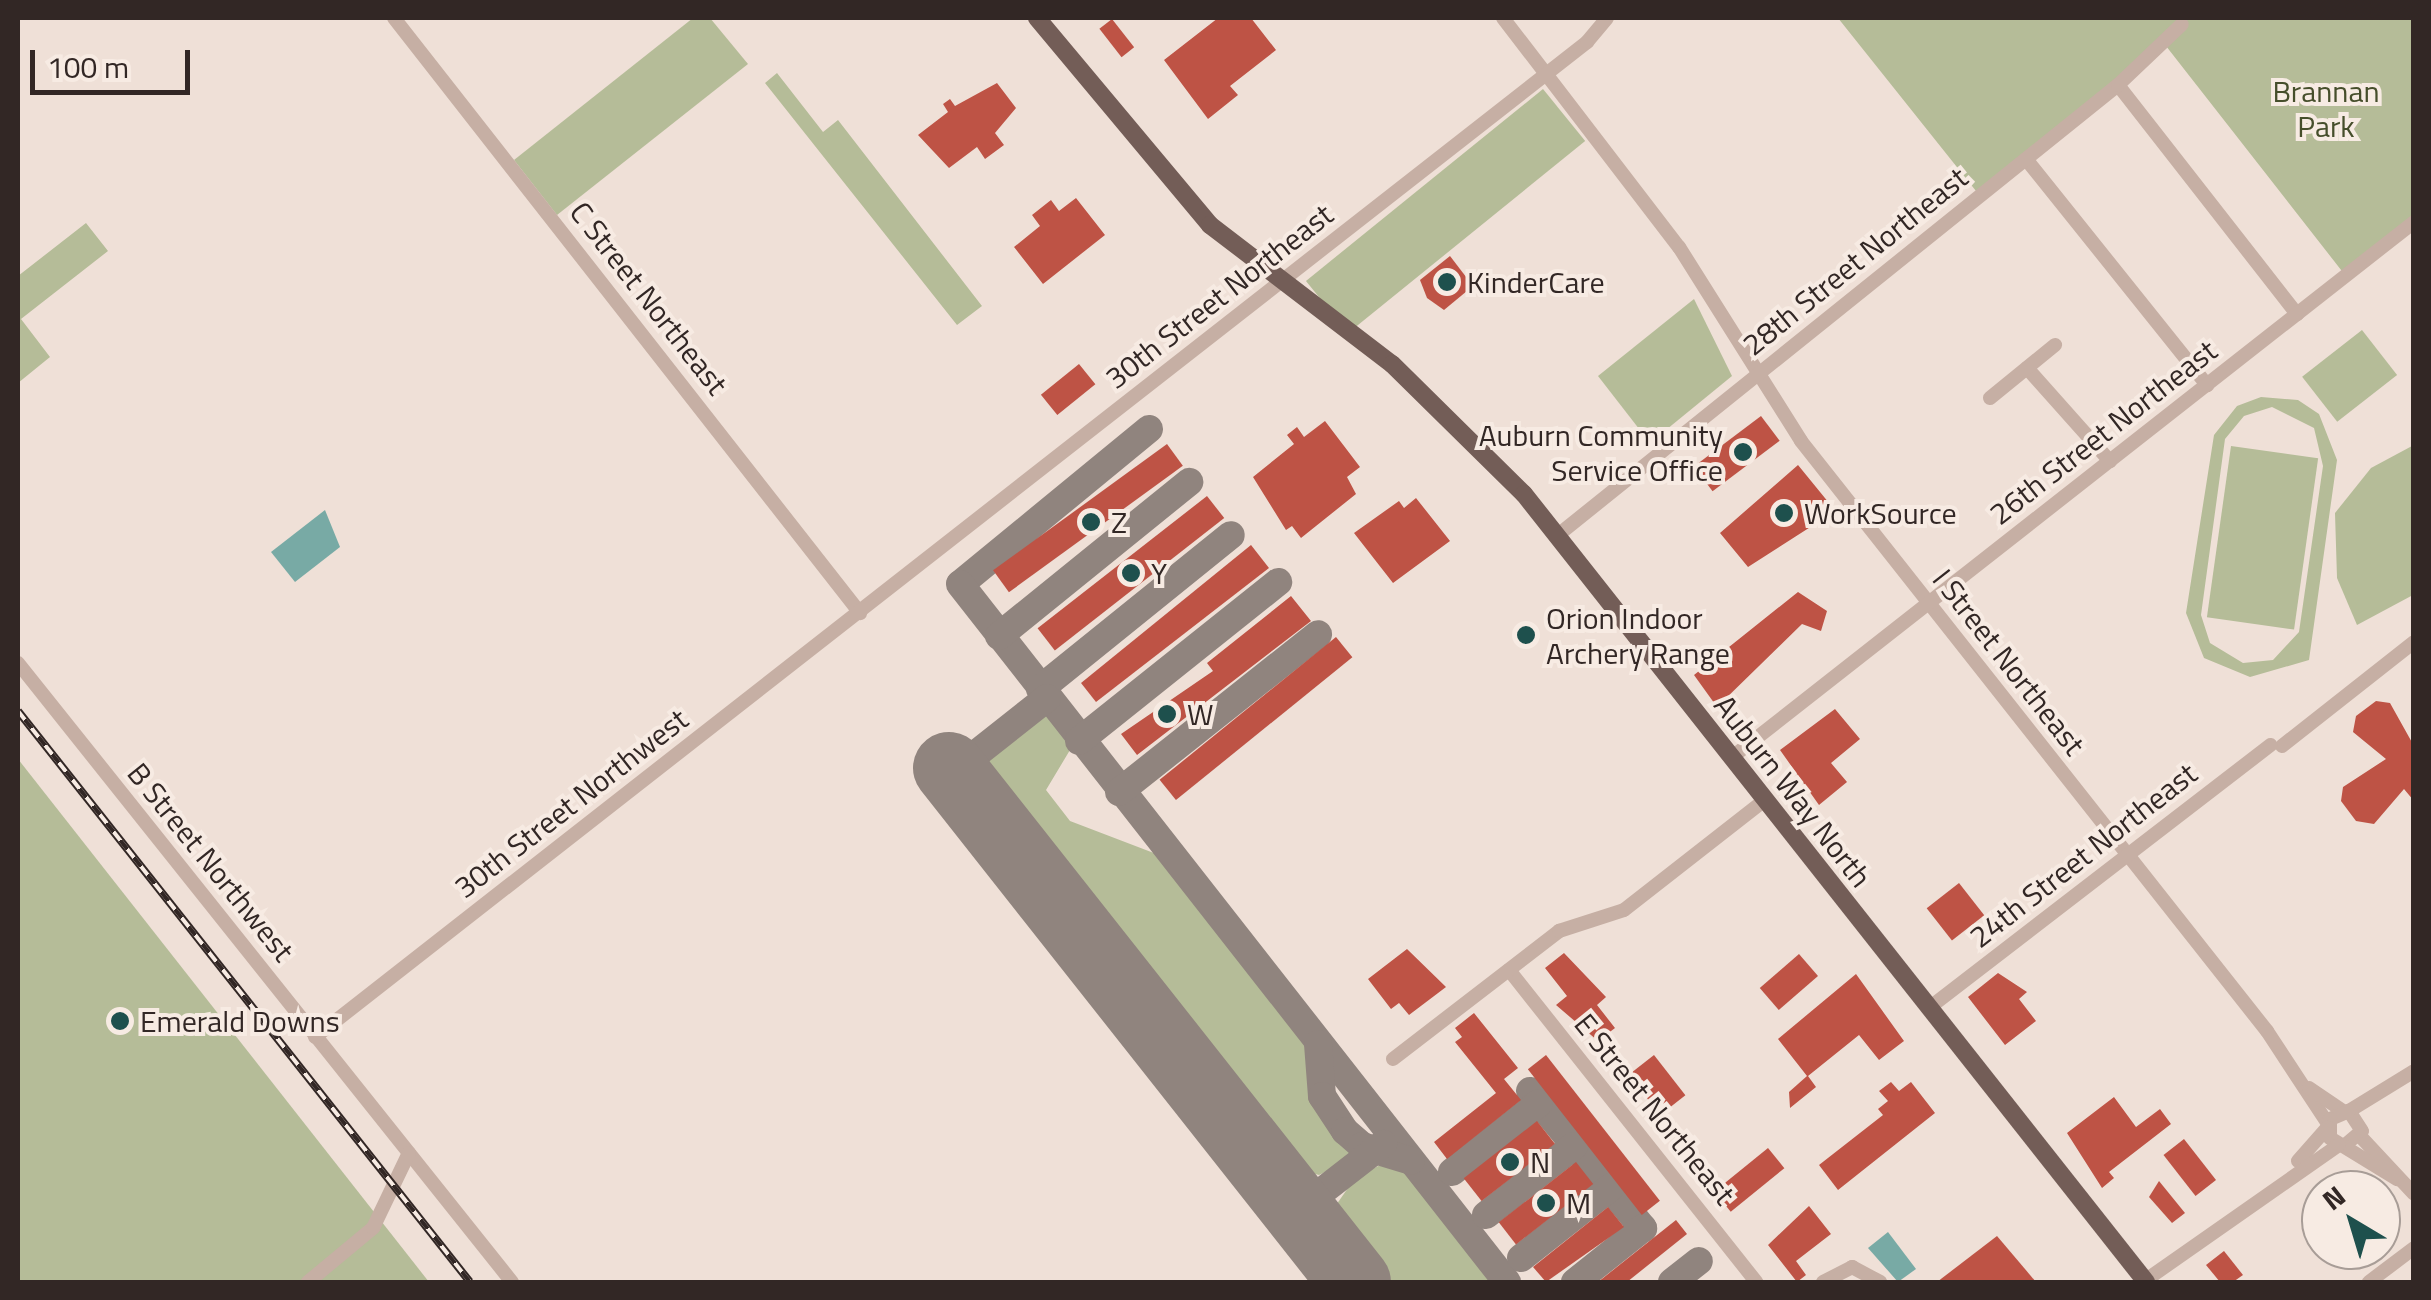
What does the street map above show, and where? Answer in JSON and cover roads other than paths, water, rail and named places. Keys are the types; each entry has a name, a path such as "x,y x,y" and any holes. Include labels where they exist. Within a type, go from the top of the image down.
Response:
{"main road":[{"name":"Auburn Way North","path":"1037,18 1185,200 1281,282 1440,404 1558,535 2145,1282"}],"street":[{"name":"C Street Northeast","path":"394,18 860,613"},
{"name":"I Street Northeast","path":"1504,18 1679,246 1754,376 2309,1088 2341,1145 2381,1170"},
{"name":"30th Street Northeast","path":"860,613 1546,73 1608,18"},
{"name":"28th Street Northeast","path":"1558,535 2118,85 2182,24"},
{"path":"2118,85 2297,314"},
{"path":"2026,159 2207,385"},
{"name":"26th Street Northeast","path":"1731,758 2414,222"},
{"path":"1990,398 2054,345"},
{"path":"2027,368 2110,461"},
{"name":"30th Street Northwest","path":"316,1037 860,613"},
{"name":"24th Street Northeast","path":"1929,1008 2414,642"},
{"name":"B Street Northwest","path":"18,662 512,1282"},
{"path":"1393,1060 1568,926 1624,910 1764,800"},
{"name":"E Street Northeast","path":"1510,970 1756,1282"},
{"path":"2277,1184 2328,1125 2414,1072"},
{"path":"2145,1282 2277,1184 2361,1131 2394,1085"},
{"name":"I Street Northeast","path":"2309,1088 2346,1111 2389,1170"},
{"path":"308,1282 373,1228 409,1153"},
{"path":"2369,1282 2414,1248"},
{"path":"1823,1282 1860,1267 1880,1282"}],"water":[{"path":"325,510 340,547 295,582 271,552"},
{"path":"1888,1232 1916,1269 1898,1282 1868,1248"}],"railway":[{"path":"18,711 470,1282"}],"place":[{"name":"KinderCare","path":"1447,282"},
{"name":"Auburn Community Service Office","path":"1743,452"},
{"name":"WorkSource","path":"1784,513"},
{"name":"Z","path":"1091,522"},
{"name":"Y","path":"1131,573"},
{"name":"Orion Indoor Archery Range","path":"1526,635"},
{"name":"W","path":"1167,714"},
{"name":"Emerald Downs","path":"120,1021"},
{"name":"N","path":"1510,1162"},
{"name":"M","path":"1546,1203"}],"park label":[{"name":"Brannan Park","path":"2326,108"}]}
